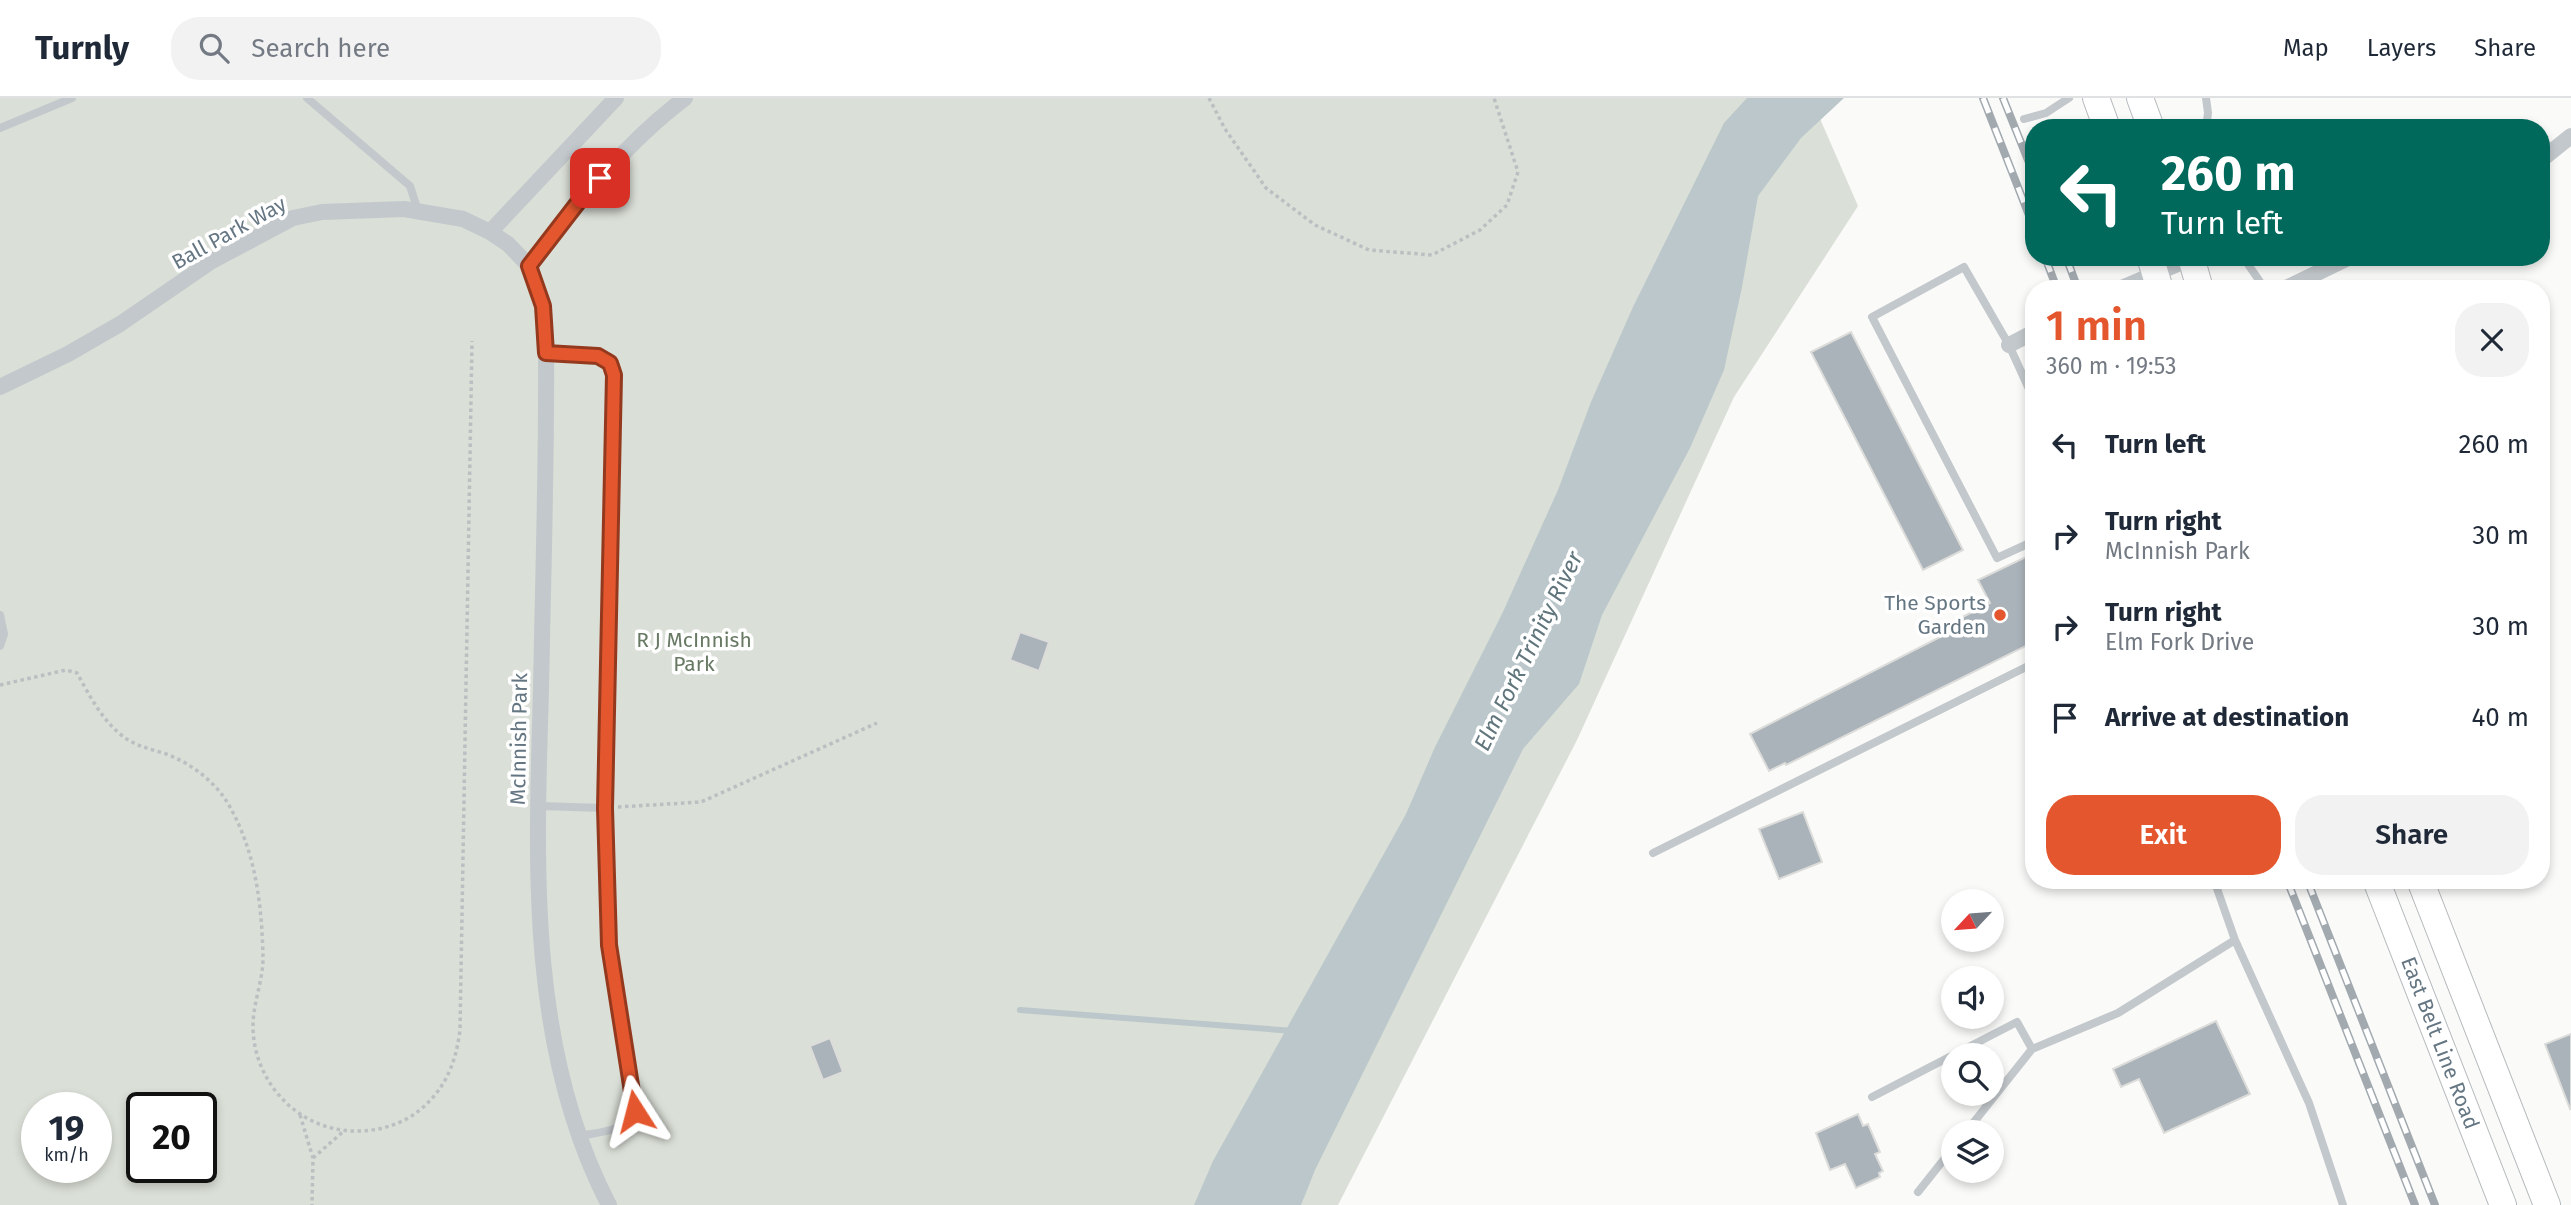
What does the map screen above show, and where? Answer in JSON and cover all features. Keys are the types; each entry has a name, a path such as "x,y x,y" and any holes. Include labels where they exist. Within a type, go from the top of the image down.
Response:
{"main road":[{"name":"East Belt Line Road","path":"2380,889 2503,1205"},
{"name":"East Belt Line Road","path":"2424,889 2547,1205"}],"street":[{"path":"490,232 616,98"},
{"path":"529,266 583,196 652,123 685,98"},
{"path":"2550,153 2571,136"},
{"name":"Ball Park Way","path":"0,387 68,354 120,324 212,261 293,218 322,212 404,209 463,219 508,244 529,266"},
{"name":"McInnish Park","path":"529,266 543,306 546,353 538,912 554,1038 579,1136 592,1172 609,1205"},
{"path":"2155,273 2172,266"},
{"path":"2303,280 2331,266"},
{"path":"2009,345 2025,337"}],"lane":[{"path":"0,128 72,98"},
{"path":"307,98 410,186 418,211"},
{"path":"2024,119 2046,113 2069,98"},
{"path":"2206,98 2207,119"},
{"path":"2025,380 2009,345 1964,267 1872,317 1997,558 2025,545"},
{"path":"546,353 598,356 610,363 614,375 605,808 609,945 635,1111 631,1121 621,1127 579,1136"},
{"path":"0,615 4,634 0,646"},
{"path":"1653,853 2025,667"},
{"path":"538,806 605,808"},
{"path":"2217,889 2235,940 2309,1103 2343,1205"},
{"path":"1976,1120 2032,1049 2118,1013 2235,940"},
{"path":"1872,1097 2017,1022 2032,1049"},
{"path":"1918,1192 1941,1163"}],"path":[{"path":"1209,98 1224,130 1266,188 1315,225 1369,250 1432,255 1480,230 1507,205 1518,172 1494,98"},
{"path":"0,685 66,670 77,673 106,718 120,734 141,747 165,754 195,769 217,789 230,807 251,860 259,899 263,959 262,981 253,1025 254,1044 267,1080 285,1102 299,1114 321,1125 345,1130 387,1127 417,1112 432,1100 443,1085 458,1049 460,1030 472,341"},
{"path":"605,808 701,802 877,723"},
{"path":"299,1114 313,1158 312,1205"},
{"path":"313,1158 345,1130"}],"green space":[{"name":"R J McInnish Park","path":"0,98 1811,98 1858,206 1734,397 1577,740 1338,1205 0,1205"}],"water":[{"name":"Elm Fork Trinity River","path":"1747,98 1844,98 1801,138 1758,196 1724,370 1690,448 1602,615 1579,684 1523,749 1315,1170 1301,1205 1194,1205 1213,1161 1406,814 1435,747 1502,614 1558,490 1591,402 1633,307 1724,123"}],"building":[{"path":"1851,332 1963,550 1923,570 1811,352"},
{"path":"2025,557 2025,646 1769,771 1750,734 1946,634 1943,627 1990,603 1978,580"},
{"path":"1020,632 1049,642 1039,671 1010,660"},
{"path":"1803,812 1822,862 1779,879 1759,829"},
{"path":"2216,1021 2250,1094 2164,1133 2139,1079 2121,1087 2113,1069"},
{"path":"2571,1034 2571,1108 2570,1109 2545,1044"},
{"path":"830,1038 843,1072 823,1080 810,1046"},
{"path":"1858,1114 1863,1126 1868,1124 1880,1152 1875,1154 1883,1171 1879,1173 1880,1177 1856,1188 1845,1164 1830,1170 1816,1133"}],"waterway":[{"path":"1020,1010 1294,1031"}],"railway":[{"path":"1983,98 2025,205"},
{"path":"2003,98 2025,153"},
{"path":"2048,266 2054,280"},
{"path":"2069,266 2075,280"},
{"path":"2291,889 2415,1205"},
{"path":"2311,889 2435,1205"}],"place":[{"name":"The Sports Garden","path":"2000,615"}],"route":[{"path":"600,178 529,266 543,306 546,353 598,356 610,363 614,375 605,808 609,945 635,1111"}]}
